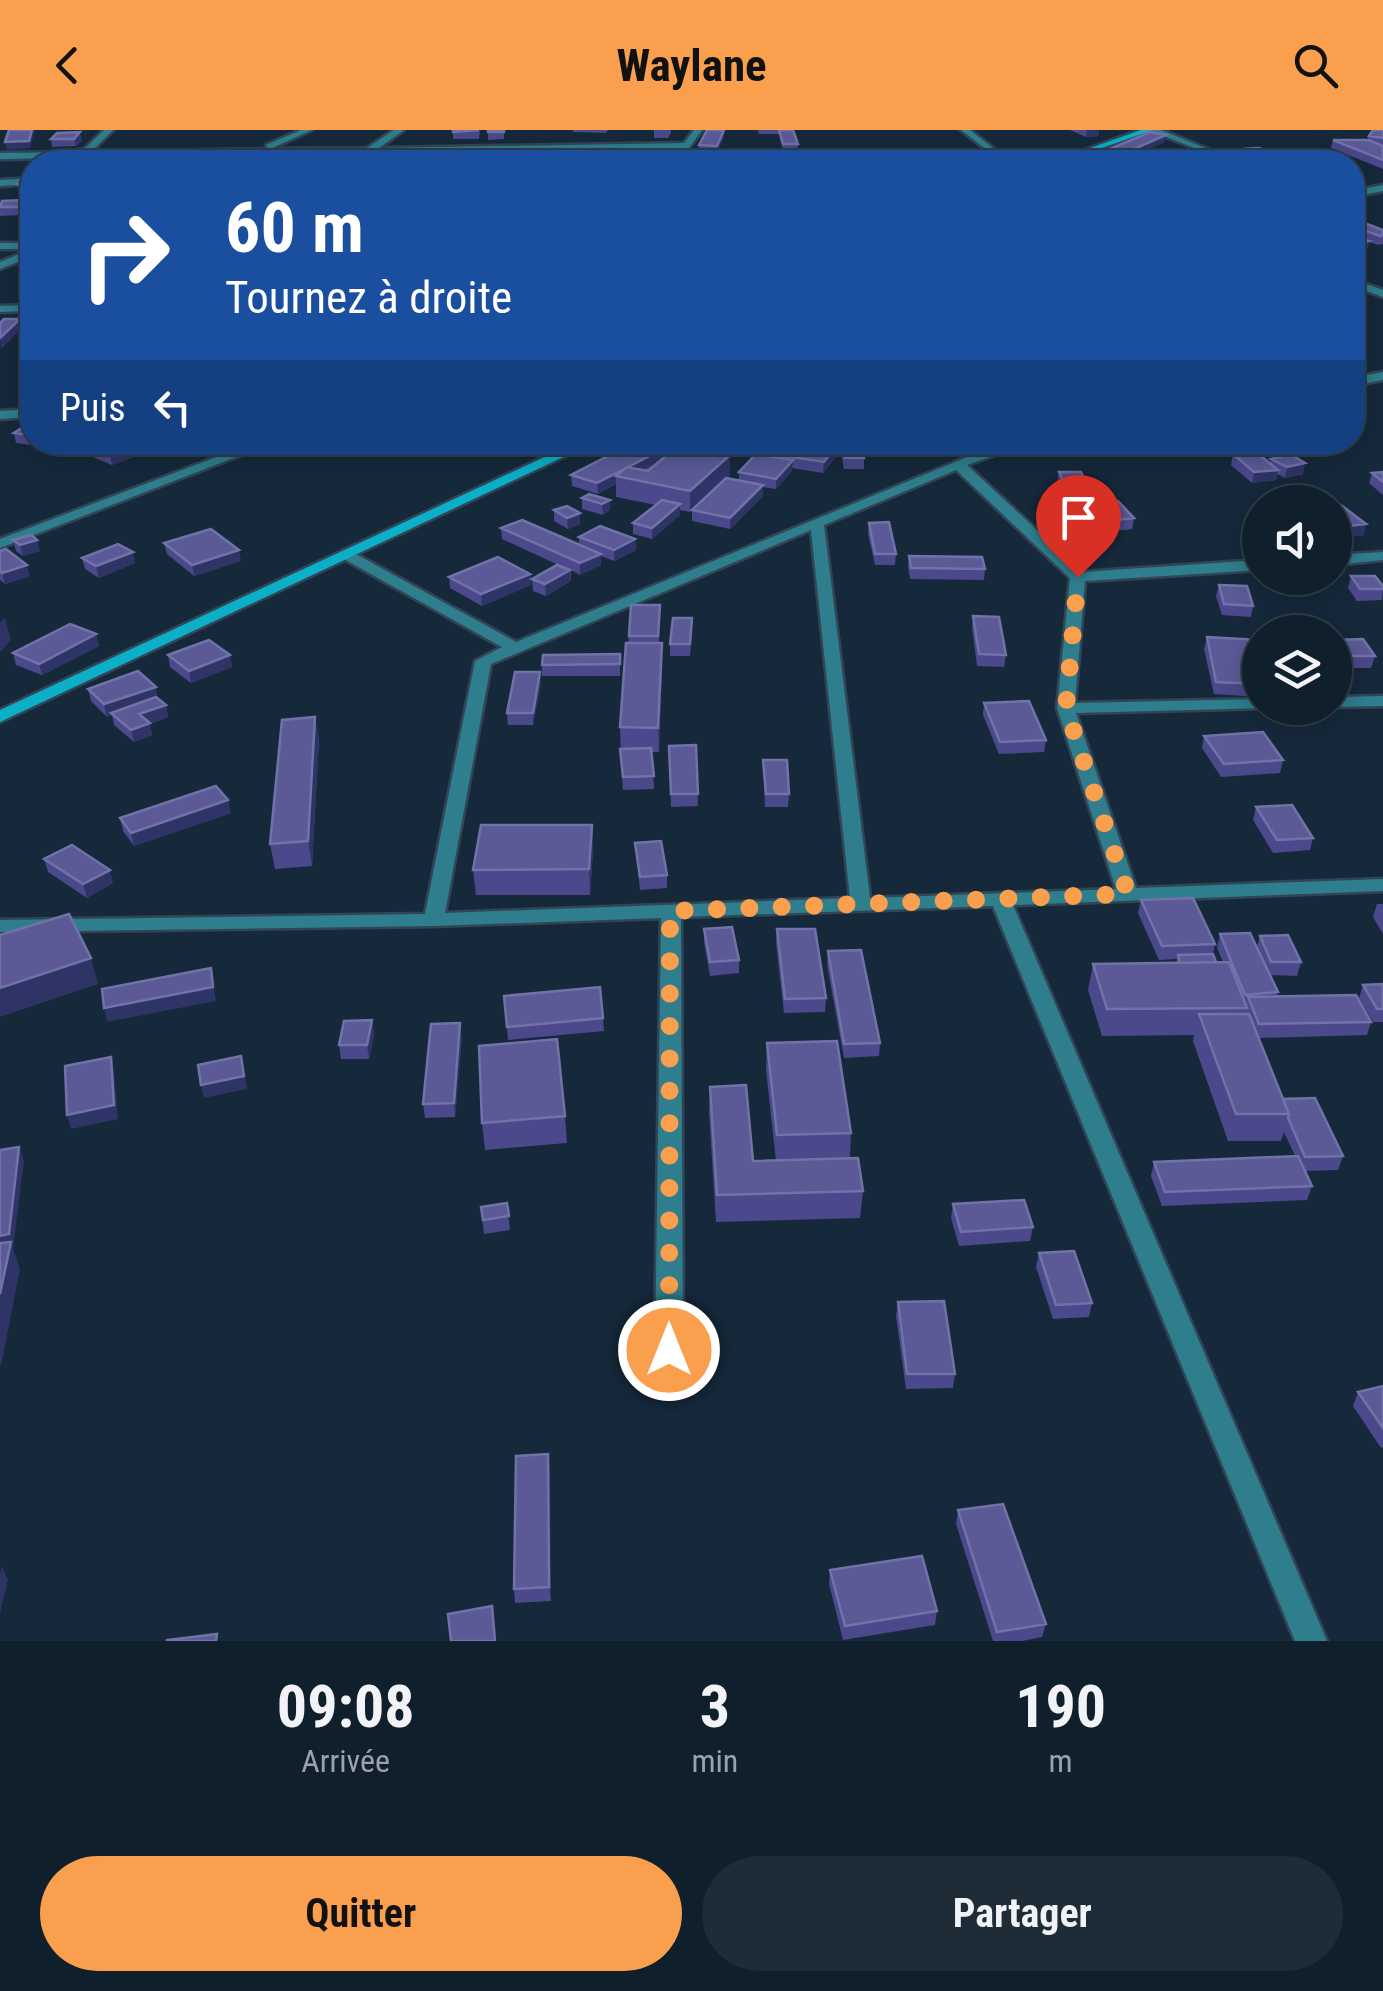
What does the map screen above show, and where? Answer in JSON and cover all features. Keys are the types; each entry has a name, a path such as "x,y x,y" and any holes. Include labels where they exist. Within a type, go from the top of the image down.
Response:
{"street":[{"path":"88,150 109,130"},
{"path":"262,150 308,130"},
{"path":"369,150 400,130"},
{"path":"684,150 698,130"},
{"path":"965,130 992,150"},
{"path":"1091,150 1151,130 1204,150"},
{"path":"369,150 687,146"},
{"path":"0,544 235,455"},
{"path":"0,717 561,455"},
{"path":"434,920 483,661 980,455"},
{"path":"958,464 1078,577 1242,566"},
{"path":"816,523 861,904"},
{"path":"347,556 514,648"},
{"path":"1352,559 1383,556"},
{"path":"1078,577 1066,708 1128,894"},
{"path":"1352,703 1380,704"},
{"path":"1066,708 1242,704"},
{"path":"0,926 434,920 1383,884"},
{"path":"1000,899 1311,1641"},
{"path":"669,1350 670,911"}],"building":[{"path":"9,130 32,130 29,141 5,142"},
{"path":"707,130 724,130 717,146 699,145"},
{"path":"779,130 793,130 798,144 783,144"},
{"path":"1373,130 1383,130 1383,138 1369,136"},
{"path":"80,132 74,139 51,139 57,133"},
{"path":"1150,132 1166,135 1132,150 1107,150"},
{"path":"1333,140 1369,140 1383,146 1383,160 1365,150"},
{"path":"20,200 20,205 0,207 2,201"},
{"path":"1365,224 1383,230 1383,235 1365,231"},
{"path":"4,319 20,319 0,338 0,323"},
{"path":"610,455 651,455 597,483 571,475"},
{"path":"667,455 730,455 690,491 616,476 627,467 648,471"},
{"path":"755,455 793,460 776,479 739,472"},
{"path":"778,455 829,455 824,462"},
{"path":"1234,455 1260,455 1278,470 1254,472"},
{"path":"1292,455 1305,463 1287,467 1271,459"},
{"path":"1059,472 1081,472 1085,480 1063,481"},
{"path":"726,478 763,485 730,518 692,510"},
{"path":"589,494 610,500 602,504 582,498"},
{"path":"662,500 680,504 652,528 633,523"},
{"path":"1118,501 1134,518 1116,520 1101,502"},
{"path":"567,506 580,513 567,518 554,510"},
{"path":"1352,513 1366,524 1352,526"},
{"path":"522,520 601,554 580,563 501,528"},
{"path":"889,522 896,554 875,554 869,523"},
{"path":"600,526 635,539 614,550 579,537"},
{"path":"211,529 239,550 192,565 164,543"},
{"path":"31,535 37,540 20,545 13,540"},
{"path":"118,544 133,552 96,566 82,558"},
{"path":"6,549 27,565 2,573 0,551"},
{"path":"909,556 982,557 985,569 911,568"},
{"path":"498,557 530,574 481,594 449,577"},
{"path":"557,565 570,570 545,584 532,579"},
{"path":"1352,576 1375,576 1383,586 1383,589 1360,589"},
{"path":"1219,585 1242,586 1242,595 1250,595 1253,606 1224,604"},
{"path":"631,605 660,605 658,636 629,636"},
{"path":"973,616 999,617 1006,655 979,654"},
{"path":"673,618 692,618 690,644 670,644"},
{"path":"70,624 96,634 39,664 13,653"},
{"path":"1207,637 1242,639 1242,683 1216,682"},
{"path":"1352,639 1363,639 1375,656 1352,656"},
{"path":"209,640 230,655 189,671 168,655"},
{"path":"626,643 662,643 658,728 620,727"},
{"path":"620,654 620,664 542,665 543,655"},
{"path":"138,671 156,687 104,704 88,689"},
{"path":"515,672 540,672 533,713 507,713"},
{"path":"156,697 166,705 139,714 150,723 131,730 111,713"},
{"path":"1029,701 1046,740 1000,742 984,703"},
{"path":"315,717 308,841 270,844 282,720"},
{"path":"1263,732 1283,760 1224,764 1204,736"},
{"path":"696,745 698,794 671,794 669,746"},
{"path":"651,748 654,776 623,777 620,749"},
{"path":"763,760 787,760 789,794 766,794"},
{"path":"216,786 228,800 131,833 120,818"},
{"path":"1292,805 1313,838 1277,840 1256,807"},
{"path":"481,825 592,825 589,869 473,870"},
{"path":"661,841 667,875 640,877 635,843"},
{"path":"72,845 110,870 83,884 44,859"},
{"path":"1193,898 1215,944 1162,946 1141,900"},
{"path":"69,914 91,958 0,988 0,935"},
{"path":"732,927 739,960 710,962 704,929"},
{"path":"777,929 815,929 826,998 785,999"},
{"path":"1250,933 1278,992 1245,995 1220,934"},
{"path":"1288,935 1301,962 1271,962 1260,936"},
{"path":"861,950 880,1043 844,1044 828,951"},
{"path":"1213,954 1216,962 1180,963 1178,955"},
{"path":"1229,962 1247,1008 1107,1009 1093,964"},
{"path":"211,968 213,987 104,1008 102,989"},
{"path":"1383,984 1383,1009 1377,1009 1363,985"},
{"path":"600,987 603,1018 507,1027 504,996"},
{"path":"1356,995 1371,1022 1259,1024 1248,997"},
{"path":"1199,1014 1249,1014 1289,1114 1236,1114"},
{"path":"372,1020 367,1045 339,1045 344,1021"},
{"path":"460,1023 454,1103 423,1104 431,1024"},
{"path":"557,1039 565,1116 482,1123 479,1046"},
{"path":"837,1041 851,1133 777,1135 767,1043"},
{"path":"241,1056 244,1076 201,1085 198,1065"},
{"path":"111,1057 114,1105 67,1115 65,1066"},
{"path":"746,1085 753,1161 858,1158 863,1191 717,1195 710,1087"},
{"path":"1315,1098 1343,1156 1305,1157 1283,1099"},
{"path":"19,1147 9,1234 0,1236 0,1150"},
{"path":"1298,1156 1312,1186 1165,1192 1154,1162"},
{"path":"1024,1200 1033,1227 961,1232 953,1204"},
{"path":"507,1203 509,1216 483,1220 481,1207"},
{"path":"11,1242 0,1294 0,1243"},
{"path":"1074,1251 1092,1303 1056,1305 1039,1253"},
{"path":"944,1301 955,1374 907,1374 898,1302"},
{"path":"1383,1386 1383,1428 1358,1392"},
{"path":"548,1454 549,1587 514,1589 516,1456"},
{"path":"1003,1504 1046,1624 997,1632 958,1510"},
{"path":"922,1556 937,1611 845,1626 830,1570"},
{"path":"492,1606 495,1641 451,1641 448,1614"},
{"path":"217,1634 216,1641 167,1641 167,1640"}],"route":[{"path":"669,1350 670,911 1128,894 1066,708 1078,577"}]}
